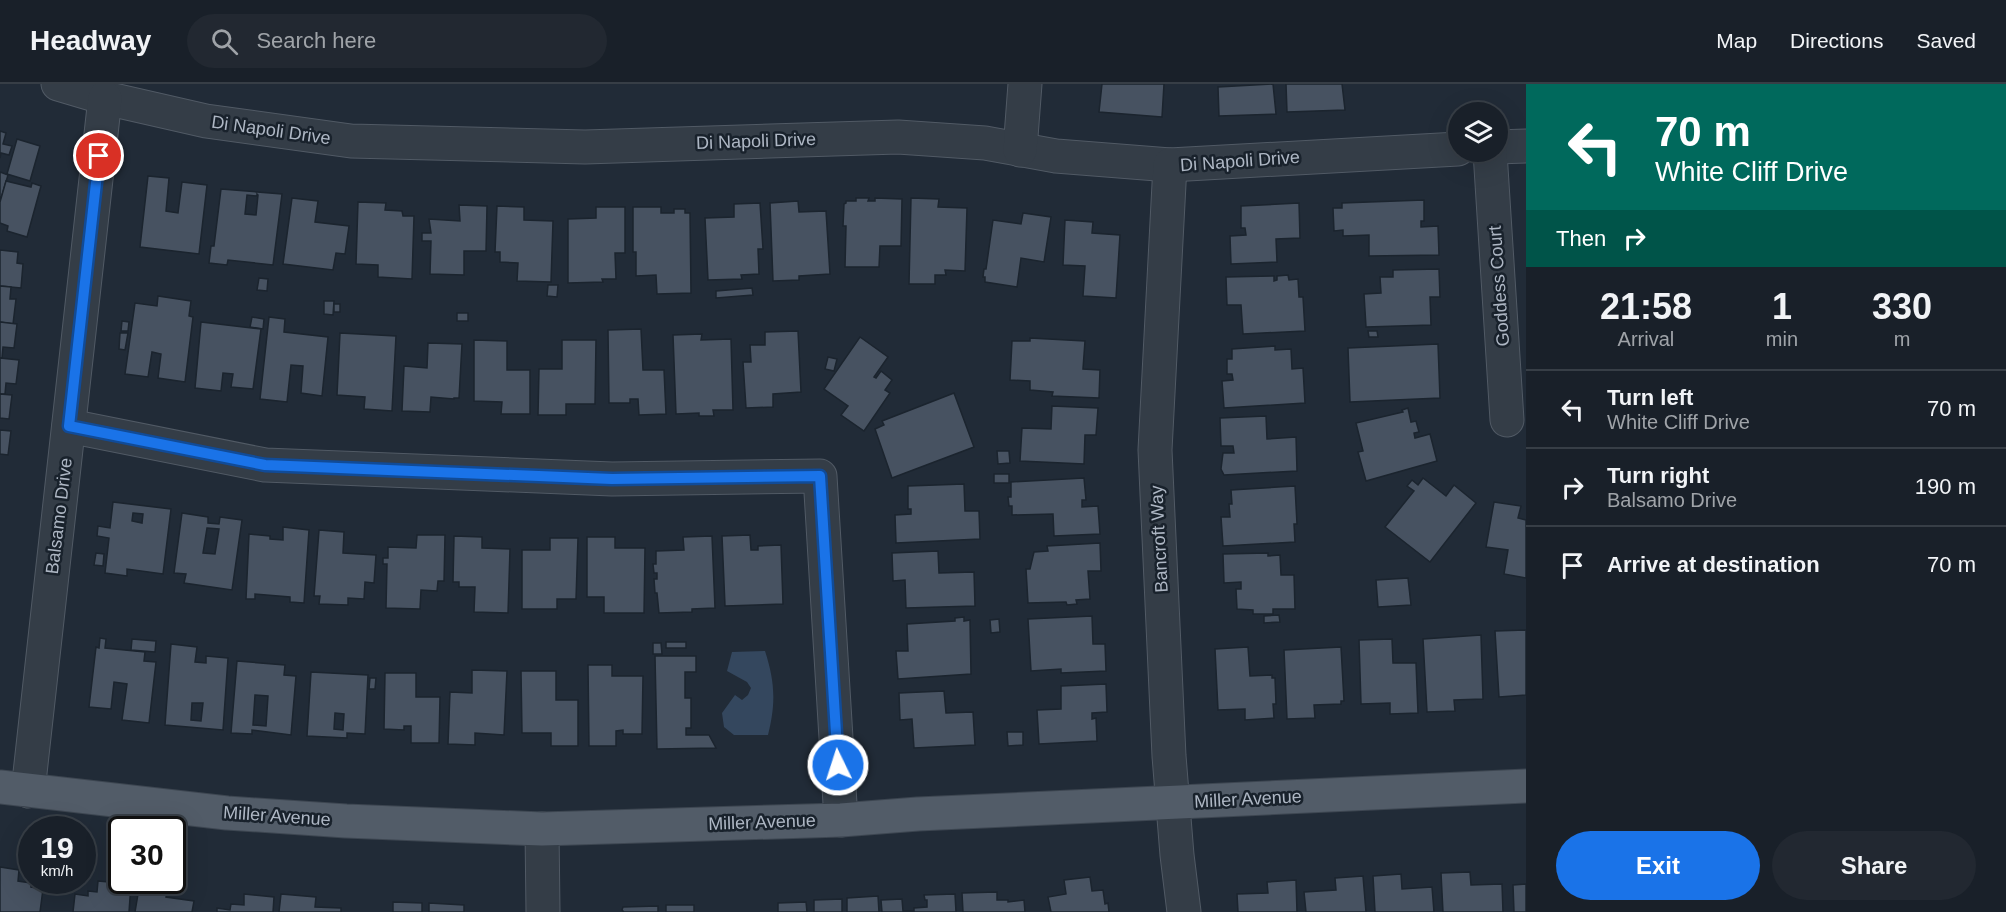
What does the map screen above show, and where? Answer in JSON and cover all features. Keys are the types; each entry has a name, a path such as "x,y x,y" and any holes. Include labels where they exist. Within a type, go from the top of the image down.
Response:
{"main road":[{"name":"Miller Avenue","path":"14,789 227,813 542,829 841,820 1526,786"}],"street":[{"name":"Di Napoli Drive","path":"58,84 105,98 206,121 351,141 585,147 898,137 985,143 1056,156 1170,165 1448,150"},
{"path":"1020,150 1025,84"},
{"name":"Balsamo Drive","path":"14,789 69,426 105,98"},
{"path":"1508,147 1526,146"},
{"name":"Goddess Court","path":"1491,162 1507,420"},
{"name":"Bancroft Way","path":"1170,165 1155,450 1173,802 1184,912"},
{"path":"69,426 265,465 612,479 820,476 841,820"},
{"path":"542,829 543,912"}],"water":[{"path":"765,651 773,693 768,735 734,735 724,727 722,713 735,695 742,700 751,688 747,682 727,671 732,652"}],"building":[{"path":"1102,84 1164,84 1162,117 1099,112"},
{"path":"1273,84 1276,114 1219,116 1218,87"},
{"path":"1286,84 1342,84 1345,110 1287,112"},
{"path":"0,131 6,133 3,144 12,146 9,155 1,153 0,158"},
{"path":"17,139 40,146 30,181 7,174"},
{"path":"0,172 8,175 0,202"},
{"path":"148,176 169,178 166,211 178,213 182,182 207,185 199,254 140,247"},
{"path":"6,181 31,187 32,183 41,186 27,237 7,231 8,226 0,223 0,202"},
{"path":"221,189 282,194 273,265 228,260 227,265 209,263 211,246 214,246","holes":["247,195 258,195 256,215 245,214"]},
{"path":"292,198 318,201 315,222 349,226 345,254 336,253 333,270 283,264"},
{"path":"856,198 869,198 868,201 875,201 875,198 902,199 901,246 880,246 879,267 845,267 844,204 846,201 856,201"},
{"path":"911,198 939,199 938,207 967,208 965,271 945,270 946,275 935,275 935,284 909,284"},
{"path":"1424,200 1424,221 1421,221 1421,227 1438,226 1439,255 1369,256 1369,235 1343,236 1343,230 1334,231 1333,208 1342,208 1342,203"},
{"path":"798,201 799,212 826,211 830,274 799,276 799,280 773,281 770,203"},
{"path":"358,202 386,203 385,210 402,211 403,216 414,216 412,279 378,277 378,265 356,264"},
{"path":"760,203 763,249 758,249 759,274 741,275 742,279 708,280 705,218 734,217 734,204"},
{"path":"1299,203 1300,238 1276,239 1277,262 1231,264 1230,236 1246,235 1245,228 1241,228 1241,206"},
{"path":"459,205 487,206 486,251 464,251 464,275 430,274 431,241 422,241 422,233 431,233 429,219 460,221"},
{"path":"497,206 524,207 524,220 553,221 551,282 517,281 518,263 500,262 500,252 495,252"},
{"path":"596,207 625,207 625,253 615,253 616,279 602,279 603,282 568,283 568,219 596,218"},
{"path":"633,207 661,207 661,213 674,213 674,209 685,209 685,213 690,213 691,293 657,294 656,275 636,276 636,252 633,252"},
{"path":"1023,213 1051,217 1044,262 1021,258 1017,287 985,282 984,269 986,269 993,220 1021,224"},
{"path":"1065,220 1093,222 1092,233 1120,235 1116,298 1083,296 1085,266 1063,265"},
{"path":"0,250 18,252 17,263 23,264 21,288 0,286"},
{"path":"1439,269 1440,297 1430,297 1431,325 1366,327 1364,294 1381,293 1380,277 1393,277 1393,270"},
{"path":"1288,275 1289,280 1298,279 1299,297 1303,297 1305,331 1243,334 1241,305 1227,305 1226,277 1274,276 1274,281 1277,280 1277,276"},
{"path":"259,278 268,279 267,291 257,290"},
{"path":"548,285 558,285 557,297 547,296"},
{"path":"0,286 11,287 10,299 16,299 13,324 0,322"},
{"path":"752,288 753,295 716,298 716,291"},
{"path":"158,296 191,301 189,316 193,317 185,382 158,378 161,354 152,352 148,377 125,374 135,303 157,306"},
{"path":"324,301 334,301 333,315 324,314"},
{"path":"334,304 340,304 340,312 334,312"},
{"path":"457,313 468,313 468,321 457,321"},
{"path":"252,317 264,319 263,329 250,327"},
{"path":"269,317 285,319 284,332 328,337 322,396 301,393 303,366 291,365 287,402 260,399"},
{"path":"122,321 129,322 128,331 121,331"},
{"path":"0,322 17,324 14,348 3,347 2,358 0,358"},
{"path":"201,322 261,329 253,389 231,387 233,374 223,373 221,391 195,388"},
{"path":"641,329 643,370 664,370 666,414 639,415 638,399 630,399 630,403 609,403 608,330"},
{"path":"798,331 801,392 773,394 773,407 746,408 743,362 751,362 750,345 765,345 765,332"},
{"path":"1368,331 1377,331 1378,337 1369,337"},
{"path":"120,333 128,333 125,350 119,349"},
{"path":"340,333 396,336 392,411 364,409 365,397 337,395"},
{"path":"702,334 701,340 731,339 733,410 713,410 714,416 699,416 699,413 676,414 673,335"},
{"path":"860,337 888,357 874,377 876,378 881,371 892,380 885,390 890,393 864,431 841,415 848,406 824,389"},
{"path":"1030,338 1085,341 1083,369 1100,370 1099,398 1052,396 1053,392 1030,390 1030,381 1010,380 1012,341 1030,341"},
{"path":"474,340 507,341 507,370 530,370 530,414 501,414 502,402 474,401"},
{"path":"562,340 596,340 595,404 566,404 566,415 538,415 539,369 562,369"},
{"path":"428,343 462,344 459,398 431,397 430,412 402,411 404,366 427,368"},
{"path":"1438,344 1440,398 1350,402 1348,348"},
{"path":"1275,346 1275,350 1291,349 1292,369 1303,368 1305,403 1224,408 1222,381 1233,380 1232,374 1227,374 1227,359 1232,359 1232,349"},
{"path":"828,357 837,359 834,371 825,369"},
{"path":"0,358 19,360 16,384 6,383 5,394 0,394"},
{"path":"954,393 974,447 892,478 875,429 884,425 882,421"},
{"path":"0,394 12,395 9,419 0,418"},
{"path":"1052,406 1098,408 1096,435 1085,435 1084,464 1020,461 1022,428 1051,429"},
{"path":"1408,408 1411,422 1416,421 1419,432 1414,433 1415,438 1430,434 1437,461 1366,481 1358,452 1363,451 1356,423 1403,412 1402,410"},
{"path":"1266,416 1267,439 1296,437 1297,471 1224,475 1221,469 1223,453 1234,453 1233,446 1221,446 1220,418"},
{"path":"0,430 11,431 8,455 0,454"},
{"path":"997,451 1009,451 1010,463 998,464"},
{"path":"994,474 1009,474 1009,483 994,483"},
{"path":"1084,478 1086,500 1082,500 1082,507 1098,506 1100,534 1054,536 1053,514 1012,515 1012,506 1009,506 1008,497 1011,497 1011,482"},
{"path":"1423,478 1446,496 1454,485 1476,503 1430,562 1385,527 1414,491 1407,486 1412,480 1418,485"},
{"path":"964,484 965,511 979,511 980,539 896,543 895,515 911,514 911,509 908,509 908,486"},
{"path":"1295,486 1297,524 1294,524 1295,542 1223,546 1221,517 1230,517 1231,490"},
{"path":"113,502 171,509 163,574 127,569 127,576 105,573 109,538 97,536 98,526 110,528","holes":["133,513 143,514 142,523 132,521"]},
{"path":"1494,502 1521,506 1518,518 1526,520 1526,578 1504,574 1508,550 1486,547"},
{"path":"182,513 208,517 208,523 219,524 220,517 242,520 232,590 184,583 186,574 174,573","holes":["207,528 219,529 215,554 203,553"]},
{"path":"283,527 309,530 304,603 290,602 290,597 255,594 255,599 246,599 249,534 283,540"},
{"path":"319,530 344,532 343,553 376,555 374,583 365,582 364,599 348,598 348,605 319,604 320,596 314,596"},
{"path":"417,535 445,535 444,581 438,581 437,591 421,590 420,609 386,608 387,564 383,564 383,558 388,558 388,547 416,548"},
{"path":"750,535 751,550 758,550 758,546 781,545 783,604 725,606 722,536"},
{"path":"454,536 482,537 482,548 510,549 508,613 474,612 475,587 459,587 459,582 453,582"},
{"path":"712,536 715,608 692,609 692,612 659,613 654,579 657,579 657,573 654,573 653,564 656,564 656,551 684,550 683,537"},
{"path":"587,537 615,537 615,548 645,548 644,613 604,613 604,597 587,597"},
{"path":"550,538 578,538 576,599 557,599 557,609 522,609 522,550 550,550"},
{"path":"1100,543 1101,571 1088,571 1090,599 1076,600 1077,604 1067,605 1066,602 1028,603 1026,569 1030,569 1034,552 1048,551 1047,546"},
{"path":"938,551 939,573 974,572 975,606 906,608 905,580 893,581 892,553"},
{"path":"96,553 104,554 103,566 94,565"},
{"path":"1268,553 1268,556 1280,555 1281,575 1294,575 1295,609 1273,609 1273,614 1253,614 1253,610 1237,609 1236,589 1241,589 1241,582 1224,583 1223,554"},
{"path":"1408,578 1411,605 1378,607 1376,580"},
{"path":"1279,615 1280,622 1264,623 1264,616"},
{"path":"1092,616 1093,644 1105,644 1106,671 1061,673 1061,669 1031,671 1028,619"},
{"path":"964,617 964,621 970,620 971,674 898,679 896,651 908,651 907,624 955,621 955,618"},
{"path":"999,619 1000,632 991,633 990,620"},
{"path":"1526,630 1526,695 1499,697 1495,631"},
{"path":"1481,635 1483,699 1454,700 1455,711 1427,712 1423,639"},
{"path":"100,638 106,639 105,648 145,652 144,661 156,662 149,723 122,720 127,684 114,682 111,709 89,707 96,647 99,648"},
{"path":"132,639 156,641 155,652 131,650"},
{"path":"1392,639 1393,663 1416,663 1418,713 1390,714 1390,703 1361,704 1359,640"},
{"path":"666,642 686,642 686,648 666,648"},
{"path":"653,643 661,643 662,654 653,654"},
{"path":"171,644 197,647 195,662 206,663 206,656 228,658 223,730 165,725","holes":["192,703 203,703 201,721 191,720"]},
{"path":"1248,647 1250,676 1272,675 1272,678 1275,678 1274,718 1245,720 1245,709 1218,710 1215,649"},
{"path":"1341,647 1344,701 1341,701 1341,704 1314,705 1315,718 1287,719 1284,650"},
{"path":"655,656 696,656 696,672 685,672 685,698 691,698 691,728 686,728 686,735 709,735 716,748 657,749"},
{"path":"237,661 285,665 284,675 296,676 291,735 252,730 252,734 231,733","holes":["255,695 268,696 266,726 253,725"]},
{"path":"588,665 612,665 612,676 643,676 642,734 623,734 623,730 616,731 616,746 589,746"},
{"path":"472,670 507,671 504,735 475,733 475,745 448,744 450,692 472,693"},
{"path":"521,671 556,671 556,700 578,700 578,746 551,746 551,733 522,733"},
{"path":"311,672 368,675 365,734 347,733 347,738 307,736","holes":["335,713 344,714 343,730 334,729"]},
{"path":"385,673 416,673 416,697 440,697 439,743 411,743 411,726 404,726 404,730 384,729"},
{"path":"370,678 376,678 375,689 369,689"},
{"path":"1106,684 1107,712 1092,713 1092,719 1096,718 1097,741 1039,744 1037,710 1061,709 1061,686"},
{"path":"944,691 946,713 973,712 975,745 914,748 912,719 900,720 899,693"},
{"path":"1007,732 1023,732 1023,745 1008,746"},
{"path":"0,867 18,870 18,894 42,894 40,912 0,912"},
{"path":"1470,872 1471,885 1502,884 1503,912 1443,912 1441,873"},
{"path":"1401,874 1402,889 1432,887 1434,912 1375,912 1373,876"},
{"path":"1363,876 1366,912 1306,912 1304,892 1336,890 1335,878"},
{"path":"1090,877 1092,891 1103,890 1109,912 1051,912 1048,897 1066,894 1064,880"},
{"path":"1296,880 1297,912 1238,912 1237,894 1268,893 1267,882"},
{"path":"98,881 108,882 108,894 130,894 129,912 73,912 75,894 88,896 88,894 97,892"},
{"path":"1526,884 1526,912 1514,912 1513,885"},
{"path":"997,892 997,900 1008,900 1008,902 1024,900 1025,912 963,912 962,893"},
{"path":"138,894 167,894 166,897 194,901 192,912 135,912"},
{"path":"244,894 274,897 273,912 217,912 217,908 230,910 231,904 244,905"},
{"path":"281,894 316,897 315,907 341,908 341,912 279,912"},
{"path":"955,894 956,912 882,912 881,900 902,899 903,911 914,911 914,908 927,907 924,895"},
{"path":"878,896 879,912 847,912 847,898"},
{"path":"842,899 842,912 814,912 814,900"},
{"path":"393,902 422,903 422,912 393,912"},
{"path":"806,902 807,912 778,912 778,903"},
{"path":"429,903 464,905 464,912 429,912"},
{"path":"666,905 694,905 694,912 666,912"},
{"path":"658,906 658,912 624,912 622,910 623,907"}],"route":[{"path":"99,156 69,426 265,465 612,479 820,476 838,765"}]}
